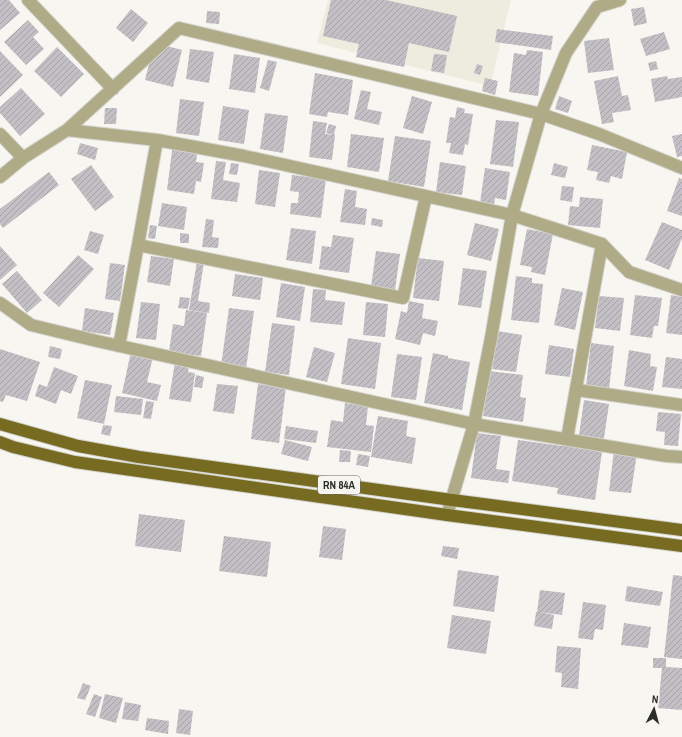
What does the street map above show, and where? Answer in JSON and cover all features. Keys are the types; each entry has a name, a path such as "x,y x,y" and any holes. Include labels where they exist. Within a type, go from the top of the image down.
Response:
{"main road":[{"name":"RN 84A","path":"0,424 78,446 131,456 682,530"},
{"name":"RN 84A","path":"0,442 13,447 75,462 447,515 682,546"}],"street":[{"path":"28,0 112,89"},
{"path":"447,515 474,424 491,338 512,215 541,114 566,53 597,7 620,0"},
{"path":"0,177 22,158 67,130 180,28 541,114 599,134 682,168"},
{"path":"67,130 157,140 244,156 512,215 602,244 629,272 682,290"},
{"path":"0,134 22,158"},
{"path":"119,346 157,140"},
{"path":"138,245 403,298 426,196"},
{"path":"567,440 602,244"},
{"path":"0,303 31,325 119,346 474,424 666,456 682,457"},
{"path":"576,390 682,405"}],"shaded area":[{"path":"328,0 511,0 490,86 317,43"}],"building":[{"path":"0,0 9,0 20,13 0,30"},
{"path":"331,0 386,0 457,16 449,52 409,43 404,67 356,57 359,44 323,36"},
{"path":"644,7 647,23 634,26 631,9"},
{"path":"131,9 148,23 133,42 116,28"},
{"path":"207,11 220,12 219,24 206,23"},
{"path":"28,20 39,32 33,37 44,49 26,65 4,42"},
{"path":"497,29 553,36 551,50 495,42"},
{"path":"664,32 670,49 646,56 640,39"},
{"path":"609,38 614,70 588,73 584,41"},
{"path":"163,45 182,50 173,87 145,80 152,52 161,54"},
{"path":"57,47 84,74 61,97 34,71"},
{"path":"190,49 214,52 209,83 186,79"},
{"path":"527,50 543,52 538,96 509,92 514,53 526,55"},
{"path":"0,51 23,75 0,97"},
{"path":"234,54 260,58 255,93 229,89"},
{"path":"434,54 447,55 444,73 431,71"},
{"path":"268,60 277,62 269,91 260,88"},
{"path":"656,61 658,69 650,71 648,63"},
{"path":"477,64 483,66 480,75 474,73"},
{"path":"315,73 353,80 348,115 328,112 327,117 309,114"},
{"path":"618,76 622,96 628,95 631,110 612,113 614,122 602,124 594,81"},
{"path":"667,76 668,79 682,77 682,97 655,102 651,79"},
{"path":"485,78 498,81 495,95 482,91"},
{"path":"21,88 45,114 20,136 0,113 0,107"},
{"path":"361,90 371,92 367,109 382,112 379,125 354,119"},
{"path":"412,96 432,102 423,134 403,128"},
{"path":"559,96 572,101 568,113 555,109"},
{"path":"180,99 204,102 199,136 176,133"},
{"path":"223,106 249,110 244,144 218,140"},
{"path":"457,107 465,109 464,113 473,114 468,145 465,144 463,155 449,153 451,143 446,143 450,117 455,118"},
{"path":"105,108 117,108 116,124 104,124"},
{"path":"265,113 288,116 283,153 260,149"},
{"path":"496,120 519,122 513,167 490,164"},
{"path":"313,121 327,123 325,134 335,135 332,160 309,157"},
{"path":"329,124 336,126 334,135 326,133"},
{"path":"351,134 384,138 379,172 347,167"},
{"path":"682,134 682,156 677,157 672,136"},
{"path":"395,136 431,141 424,187 388,181"},
{"path":"80,143 98,148 95,160 77,154"},
{"path":"173,143 198,147 196,162 204,163 201,182 196,181 194,194 167,190"},
{"path":"592,145 627,152 622,179 611,176 609,183 596,180 598,172 587,170"},
{"path":"216,161 226,162 223,180 240,183 237,202 211,199"},
{"path":"440,162 466,166 462,195 436,192"},
{"path":"231,163 239,164 237,175 229,174"},
{"path":"554,163 568,167 565,178 551,175"},
{"path":"91,165 114,197 95,211 71,179"},
{"path":"485,168 510,172 506,200 495,198 494,205 480,203"},
{"path":"259,170 280,173 275,207 255,204"},
{"path":"49,172 59,185 3,228 0,224 0,209"},
{"path":"292,175 326,179 321,218 290,214 291,203 298,203 299,192 290,191"},
{"path":"679,178 682,179 682,216 667,211"},
{"path":"562,186 574,187 572,202 560,200"},
{"path":"345,189 357,191 355,207 367,209 365,225 340,222"},
{"path":"580,197 603,199 600,228 568,225 570,206 579,207"},
{"path":"162,203 187,207 184,230 158,226"},
{"path":"372,218 383,220 382,227 371,225"},
{"path":"206,219 214,220 212,237 219,238 218,248 202,247"},
{"path":"662,222 682,230 682,238 669,270 645,260"},
{"path":"475,223 499,229 491,261 467,255"},
{"path":"150,225 157,226 155,239 148,238"},
{"path":"291,228 316,231 312,264 286,260"},
{"path":"527,229 553,234 545,275 531,272 532,267 520,265"},
{"path":"90,231 104,235 98,254 84,250"},
{"path":"180,233 189,234 189,243 180,243"},
{"path":"333,235 354,238 349,273 319,269 322,246 331,247"},
{"path":"0,246 17,265 0,280"},
{"path":"376,251 400,254 395,290 371,287"},
{"path":"78,255 94,269 59,307 43,293"},
{"path":"151,256 174,259 170,286 147,282"},
{"path":"418,258 444,261 439,301 413,298"},
{"path":"197,261 204,262 198,301 210,303 209,313 189,310"},
{"path":"110,263 125,265 120,301 105,299"},
{"path":"463,268 487,271 481,308 458,305"},
{"path":"17,271 42,300 27,313 2,284"},
{"path":"235,274 263,278 260,300 232,296"},
{"path":"516,276 532,278 532,283 543,284 539,323 511,320"},
{"path":"281,283 305,287 300,321 276,317"},
{"path":"562,288 583,292 575,330 554,325"},
{"path":"313,289 326,290 325,300 345,302 342,325 310,322"},
{"path":"635,295 662,298 658,326 654,326 652,338 630,335"},
{"path":"671,295 682,297 682,335 666,333"},
{"path":"599,296 624,298 620,331 595,328"},
{"path":"180,297 190,298 188,309 178,308"},
{"path":"409,301 424,304 422,318 438,321 435,336 423,333 420,345 395,339 401,311 407,313"},
{"path":"141,302 160,304 156,340 136,338"},
{"path":"366,302 388,304 385,337 363,335"},
{"path":"85,308 114,313 110,335 82,331"},
{"path":"229,308 254,311 246,369 221,366"},
{"path":"186,310 207,313 201,356 169,352 173,324 184,326"},
{"path":"272,323 295,326 289,375 265,372"},
{"path":"497,331 522,335 516,372 492,369"},
{"path":"348,338 381,343 375,389 341,384"},
{"path":"591,343 614,346 609,389 586,386"},
{"path":"549,345 574,349 570,377 545,374"},
{"path":"50,346 62,349 60,359 48,357"},
{"path":"314,347 335,353 327,382 306,377"},
{"path":"0,349 40,362 27,401 6,395 3,402 0,401"},
{"path":"629,350 651,354 650,366 657,367 653,391 624,386"},
{"path":"131,352 153,357 147,382 161,385 157,401 122,393"},
{"path":"433,353 448,356 448,358 470,362 462,410 424,403"},
{"path":"397,354 422,357 416,400 391,397"},
{"path":"666,357 682,359 682,389 662,387"},
{"path":"175,362 189,364 188,372 195,373 191,402 169,399"},
{"path":"54,367 78,376 71,394 61,390 56,404 35,396 39,384 47,387"},
{"path":"489,371 523,375 520,397 526,398 523,422 483,416"},
{"path":"196,375 204,377 202,388 194,387"},
{"path":"85,380 112,385 104,424 77,418"},
{"path":"217,384 238,386 234,414 213,411"},
{"path":"258,384 286,387 279,443 251,439"},
{"path":"116,396 143,399 141,415 114,412"},
{"path":"584,400 609,404 595,500 557,494 558,488 512,481 518,440 562,446 563,443 578,442"},
{"path":"146,401 154,402 151,419 143,418"},
{"path":"345,403 368,406 366,425 374,426 371,452 327,447 331,420 343,422"},
{"path":"658,412 681,414 678,446 664,445 665,432 656,431"},
{"path":"378,416 408,421 406,436 416,438 412,464 371,457"},
{"path":"103,425 112,426 110,436 101,434"},
{"path":"286,426 318,431 316,443 284,439"},
{"path":"477,433 501,436 496,469 510,471 508,483 471,478"},
{"path":"285,440 312,447 308,461 281,454"},
{"path":"340,450 351,451 350,462 339,462"},
{"path":"614,450 637,453 631,493 609,491"},
{"path":"358,454 370,456 368,467 356,465"},
{"path":"139,514 185,520 181,552 135,546"},
{"path":"323,526 346,529 342,560 319,557"},
{"path":"224,536 271,542 267,577 219,571"},
{"path":"443,546 459,548 457,559 441,556"},
{"path":"458,570 499,576 494,612 453,606"},
{"path":"673,575 682,576 682,659 664,657"},
{"path":"627,586 663,592 660,606 625,601"},
{"path":"540,590 565,593 562,615 539,612 554,615 552,629 534,626"},
{"path":"583,602 606,605 603,630 595,629 593,640 578,638"},
{"path":"452,615 491,621 486,654 447,648"},
{"path":"624,623 651,627 648,648 621,645"},
{"path":"557,646 581,648 578,689 561,687 562,673 555,672"},
{"path":"653,658 666,658 666,667 682,668 682,710 658,708 662,668 653,668"},
{"path":"83,683 91,686 85,700 77,698"},
{"path":"94,694 102,697 95,717 86,714"},
{"path":"105,694 123,698 116,723 99,718"},
{"path":"125,702 141,705 138,721 122,719"},
{"path":"179,709 193,711 190,735 176,733"},
{"path":"147,718 169,721 168,734 145,730"}]}
